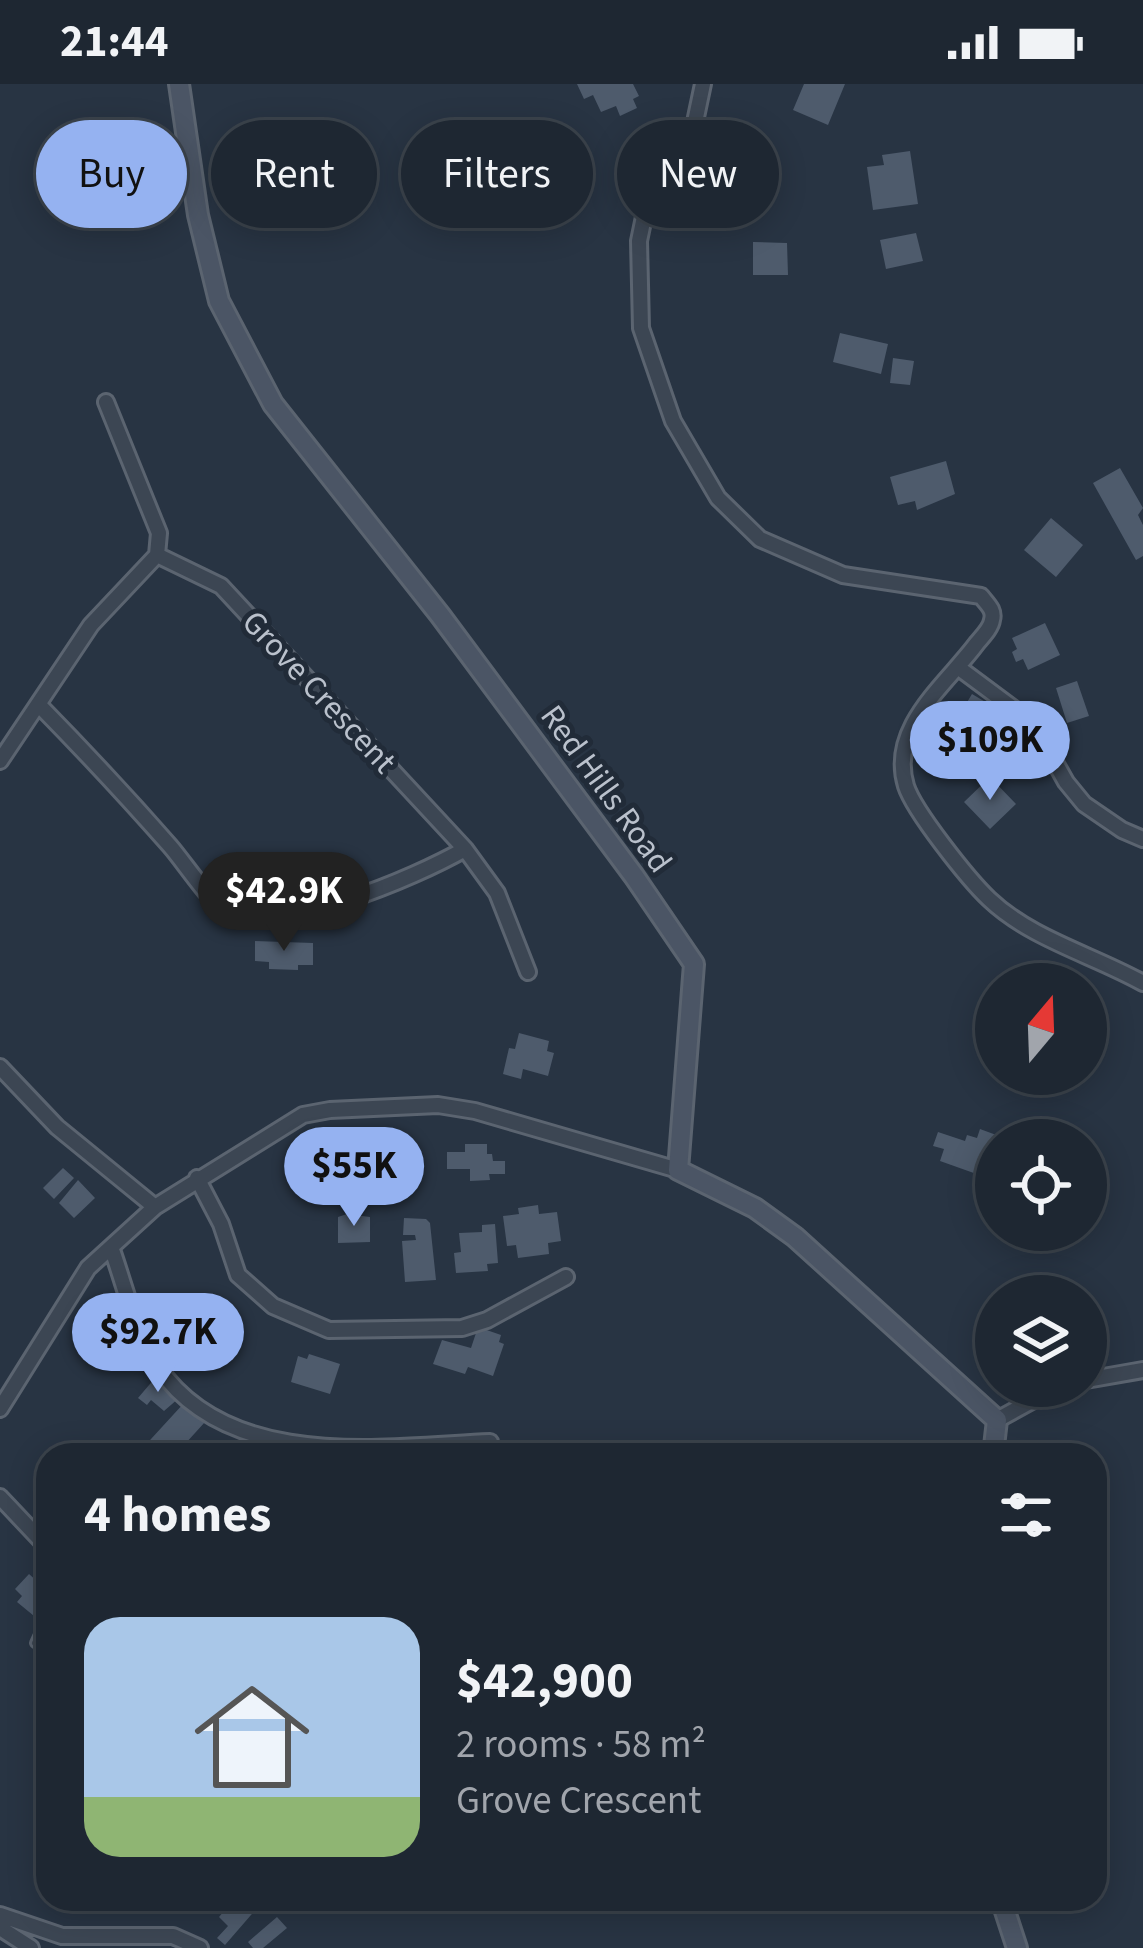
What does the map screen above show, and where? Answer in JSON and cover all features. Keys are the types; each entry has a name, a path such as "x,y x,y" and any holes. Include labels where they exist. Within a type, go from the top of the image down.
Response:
{"main road":[{"name":"Red Hills Road","path":"179,84 194,194 219,301 273,404 440,615 694,964 678,1170"},
{"path":"678,1170 755,1208 795,1237 997,1420 994,1443"},
{"path":"1004,1911 1017,1948"}],"street":[{"path":"703,84 695,122 651,183 639,241 641,328 673,422 718,498 760,538 843,575 981,596 992,610 992,623 959,668 927,699 904,757 907,787 960,866 989,899 1027,927 1143,983"},
{"path":"0,761 91,625 157,555 159,533 106,402"},
{"name":"Grove Crescent","path":"157,555 220,586 465,850 497,893 528,972"},
{"path":"959,668 1033,723 1084,804 1143,839"},
{"path":"39,705 110,776 222,907 254,919 328,906 420,874 465,850"},
{"path":"0,1067 57,1127 155,1207"},
{"path":"0,1409 88,1268 155,1207 303,1115 438,1106 475,1111 678,1170"},
{"path":"197,1178 221,1224 238,1275 273,1306 329,1330 462,1328 487,1321 566,1276"},
{"path":"111,1247 139,1328 156,1364 180,1395 218,1420 258,1435 300,1443"},
{"path":"1107,1376 1143,1370"},
{"path":"997,1420 1021,1407"},
{"path":"467,1443 490,1442"},
{"path":"0,1497 35,1533"},
{"path":"0,1916 62,1936 172,1936 200,1948"},
{"path":"0,1928 31,1948"}],"building":[{"path":"577,84 633,84 639,96 633,99 637,108 620,116 616,106 601,112 593,95 584,99"},
{"path":"804,84 845,84 828,125 793,110"},
{"path":"910,151 918,204 873,210 867,167 884,165 882,155"},
{"path":"916,233 923,261 886,269 880,240"},
{"path":"753,242 787,243 788,275 753,275"},
{"path":"840,333 888,344 881,374 833,362"},
{"path":"893,358 914,361 910,385 890,383"},
{"path":"946,461 955,494 917,510 915,501 898,505 890,477"},
{"path":"1120,468 1143,508 1138,515 1143,525 1143,556 1136,560 1093,483"},
{"path":"1051,518 1083,545 1056,577 1024,550"},
{"path":"1045,623 1060,655 1028,670 1023,659 1016,662 1012,638"},
{"path":"1077,681 1089,716 1067,723 1056,688"},
{"path":"972,694 1009,716 985,756 948,734"},
{"path":"990,777 1016,804 990,829 964,802"},
{"path":"255,941 313,943 313,965 298,965 298,970 269,969 269,962 255,961"},
{"path":"519,1033 549,1041 547,1051 554,1053 548,1076 523,1069 521,1079 503,1074 509,1048 515,1049"},
{"path":"938,1132 965,1141 967,1135 975,1137 975,1173 940,1161 944,1149 933,1146"},
{"path":"331,1143 371,1144 371,1183 353,1182 353,1174 344,1174 344,1182 330,1181"},
{"path":"465,1144 487,1144 493,1161 505,1161 505,1174 470,1181 470,1169 447,1169 447,1152 465,1152"},
{"path":"414,1151 414,1164 407,1164 407,1174 387,1174 387,1152"},
{"path":"63,1168 74,1178 54,1199 43,1188"},
{"path":"78,1180 95,1198 74,1218 59,1203"},
{"path":"538,1205 539,1214 557,1212 561,1241 548,1243 549,1254 518,1258 516,1245 507,1246 503,1216"},
{"path":"338,1217 370,1217 370,1242 338,1243"},
{"path":"404,1218 430,1223 436,1280 405,1282 402,1241 416,1240 415,1235 403,1235"},
{"path":"495,1224 498,1263 487,1264 488,1271 456,1273 459,1233 482,1232 482,1225"},
{"path":"478,1327 501,1335 499,1342 504,1344 493,1376 468,1367 465,1374 433,1364 442,1340 471,1348"},
{"path":"309,1354 340,1364 330,1394 291,1382 298,1356 307,1359"},
{"path":"155,1378 179,1398 164,1411 151,1400 147,1405 138,1398"},
{"path":"184,1403 205,1422 186,1443 147,1443"},
{"path":"29,1574 36,1580 34,1616 17,1602 22,1596 15,1589"},
{"path":"224,1911 254,1911 225,1945 217,1938 228,1926 219,1917"},
{"path":"277,1917 287,1928 263,1948 253,1948 248,1942"}]}
